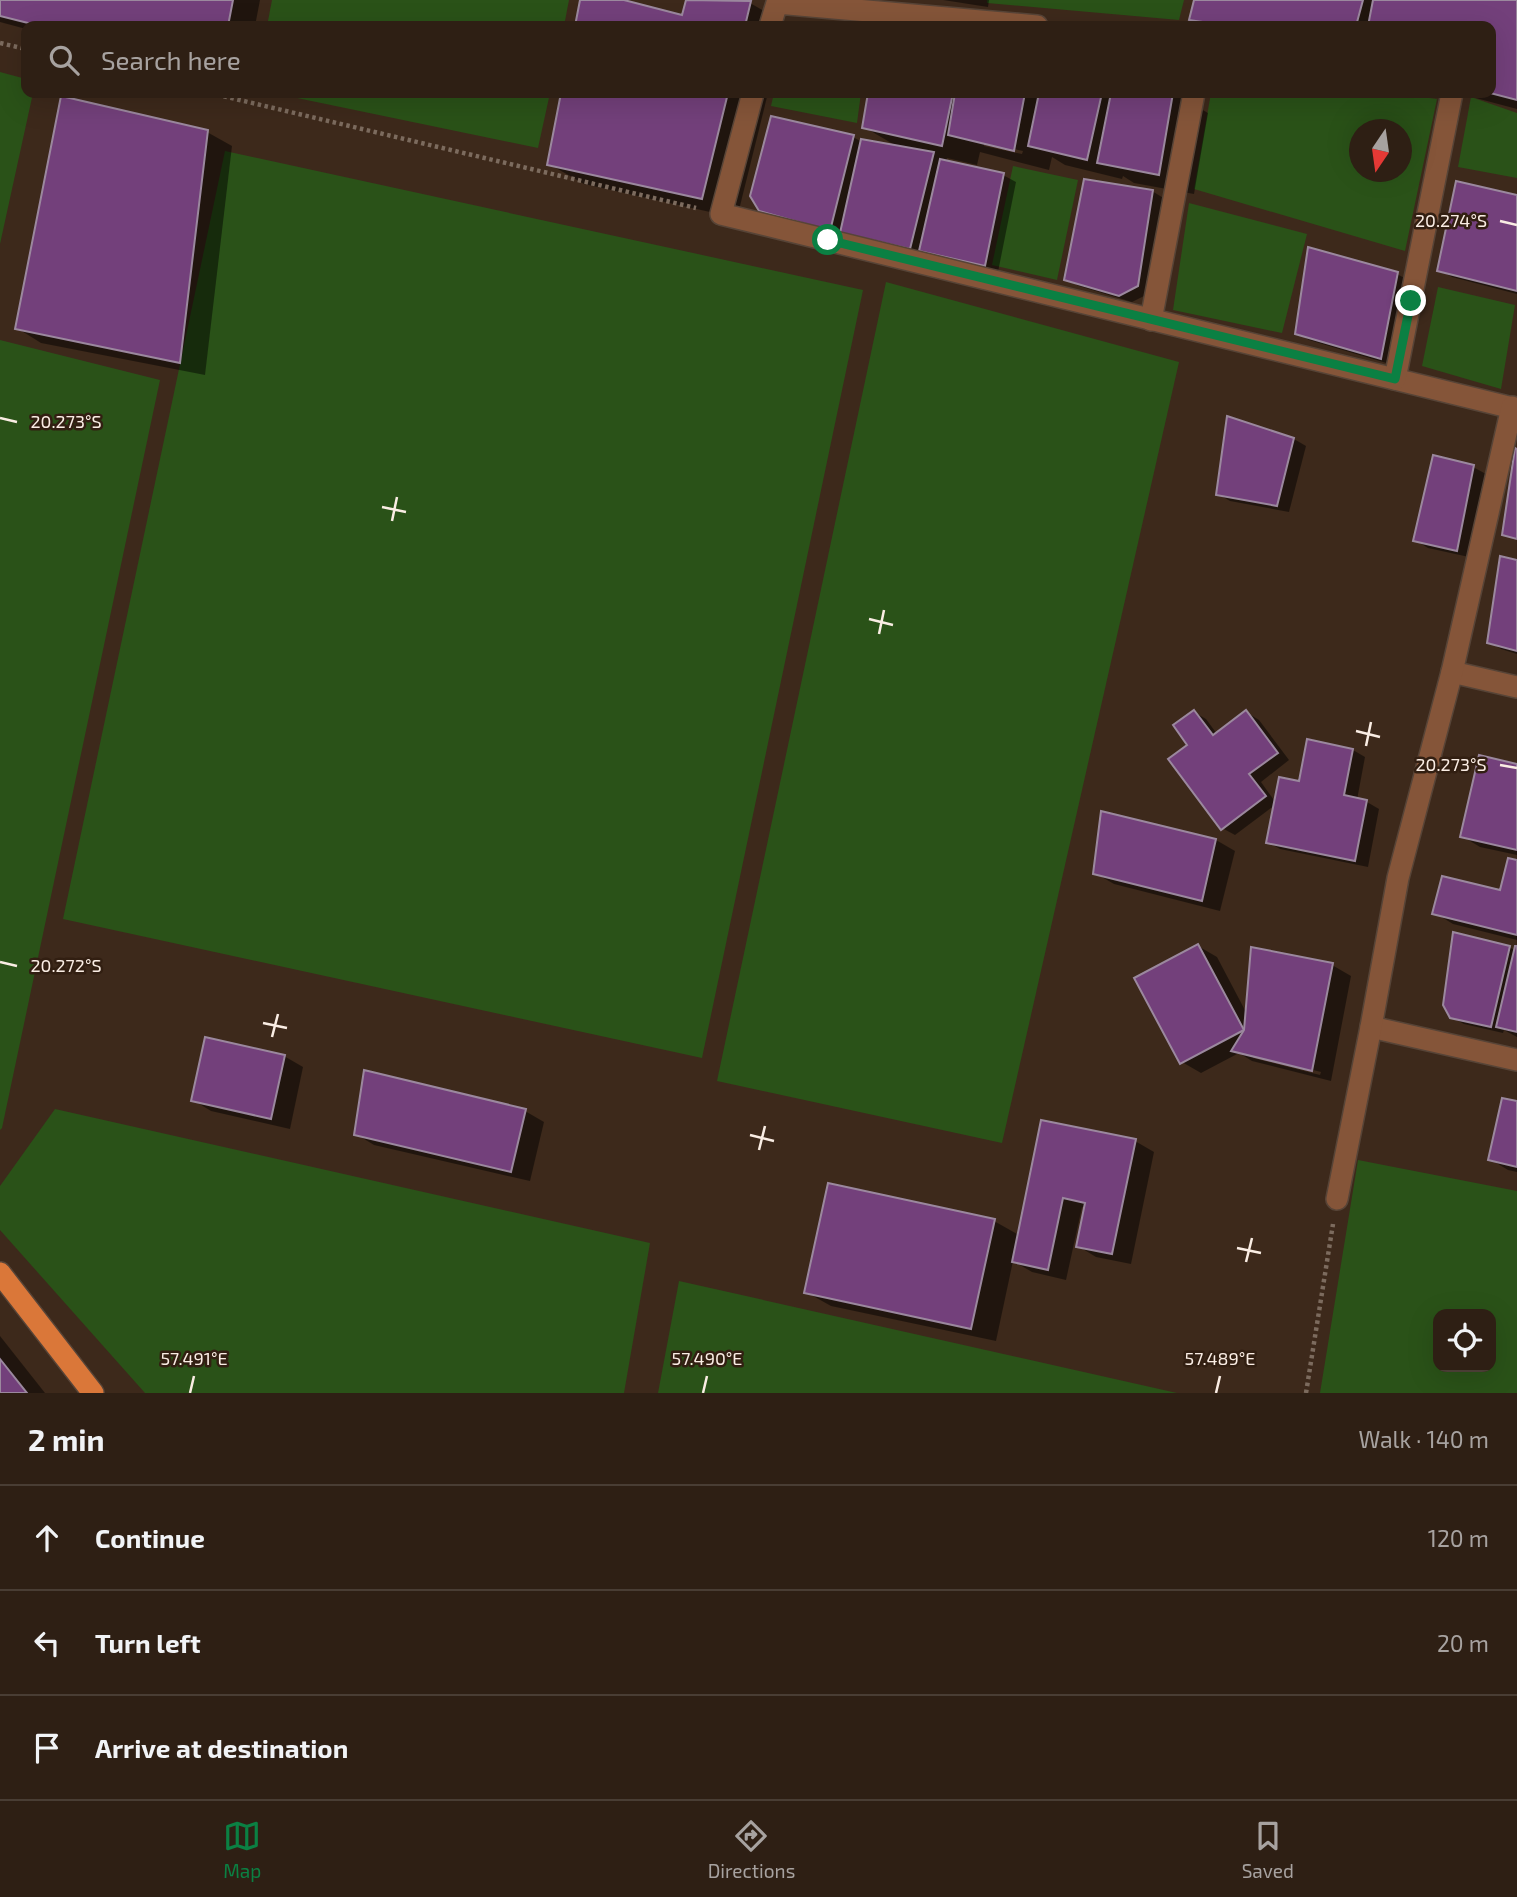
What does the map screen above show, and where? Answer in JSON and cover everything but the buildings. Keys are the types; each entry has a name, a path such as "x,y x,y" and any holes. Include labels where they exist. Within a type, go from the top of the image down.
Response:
{"main road":[{"path":"0,1273 93,1393"}],"street":[{"path":"771,21 776,3 980,21"},
{"path":"752,98 721,214 1514,408 1398,878 1337,1199"},
{"path":"1151,320 1193,98"},
{"path":"1395,379 1451,98"},
{"path":"1451,672 1517,687"},
{"path":"1371,1027 1517,1060"}],"path":[{"path":"0,43 21,48"},
{"path":"231,98 721,214"},
{"path":"1306,1393 1337,1199"}],"green space":[{"path":"272,0 569,0 565,21 268,21"},
{"path":"987,0 1184,0 1179,20 987,3"},
{"path":"0,72 21,78 21,98 32,98 0,244"},
{"path":"297,98 549,98 538,148"},
{"path":"773,98 860,98 857,123 771,106"},
{"path":"1210,98 1437,99 1405,251 1194,189"},
{"path":"1471,98 1517,113 1517,178 1458,167"},
{"path":"225,151 863,290 702,1058 63,919"},
{"path":"1013,166 1078,180 1057,280 992,265"},
{"path":"1189,203 1307,234 1282,333 1173,310"},
{"path":"886,282 1179,362 1002,1143 717,1081"},
{"path":"1438,287 1515,305 1501,389 1422,366"},
{"path":"0,340 160,380 0,1130"},
{"path":"55,1109 650,1243 624,1393 145,1393 0,1230 0,1186"},
{"path":"1358,1160 1517,1191 1517,1393 1320,1393"},
{"path":"679,1281 1177,1393 658,1393"}],"route":[{"path":"828,240 1395,379 1411,301"}]}
